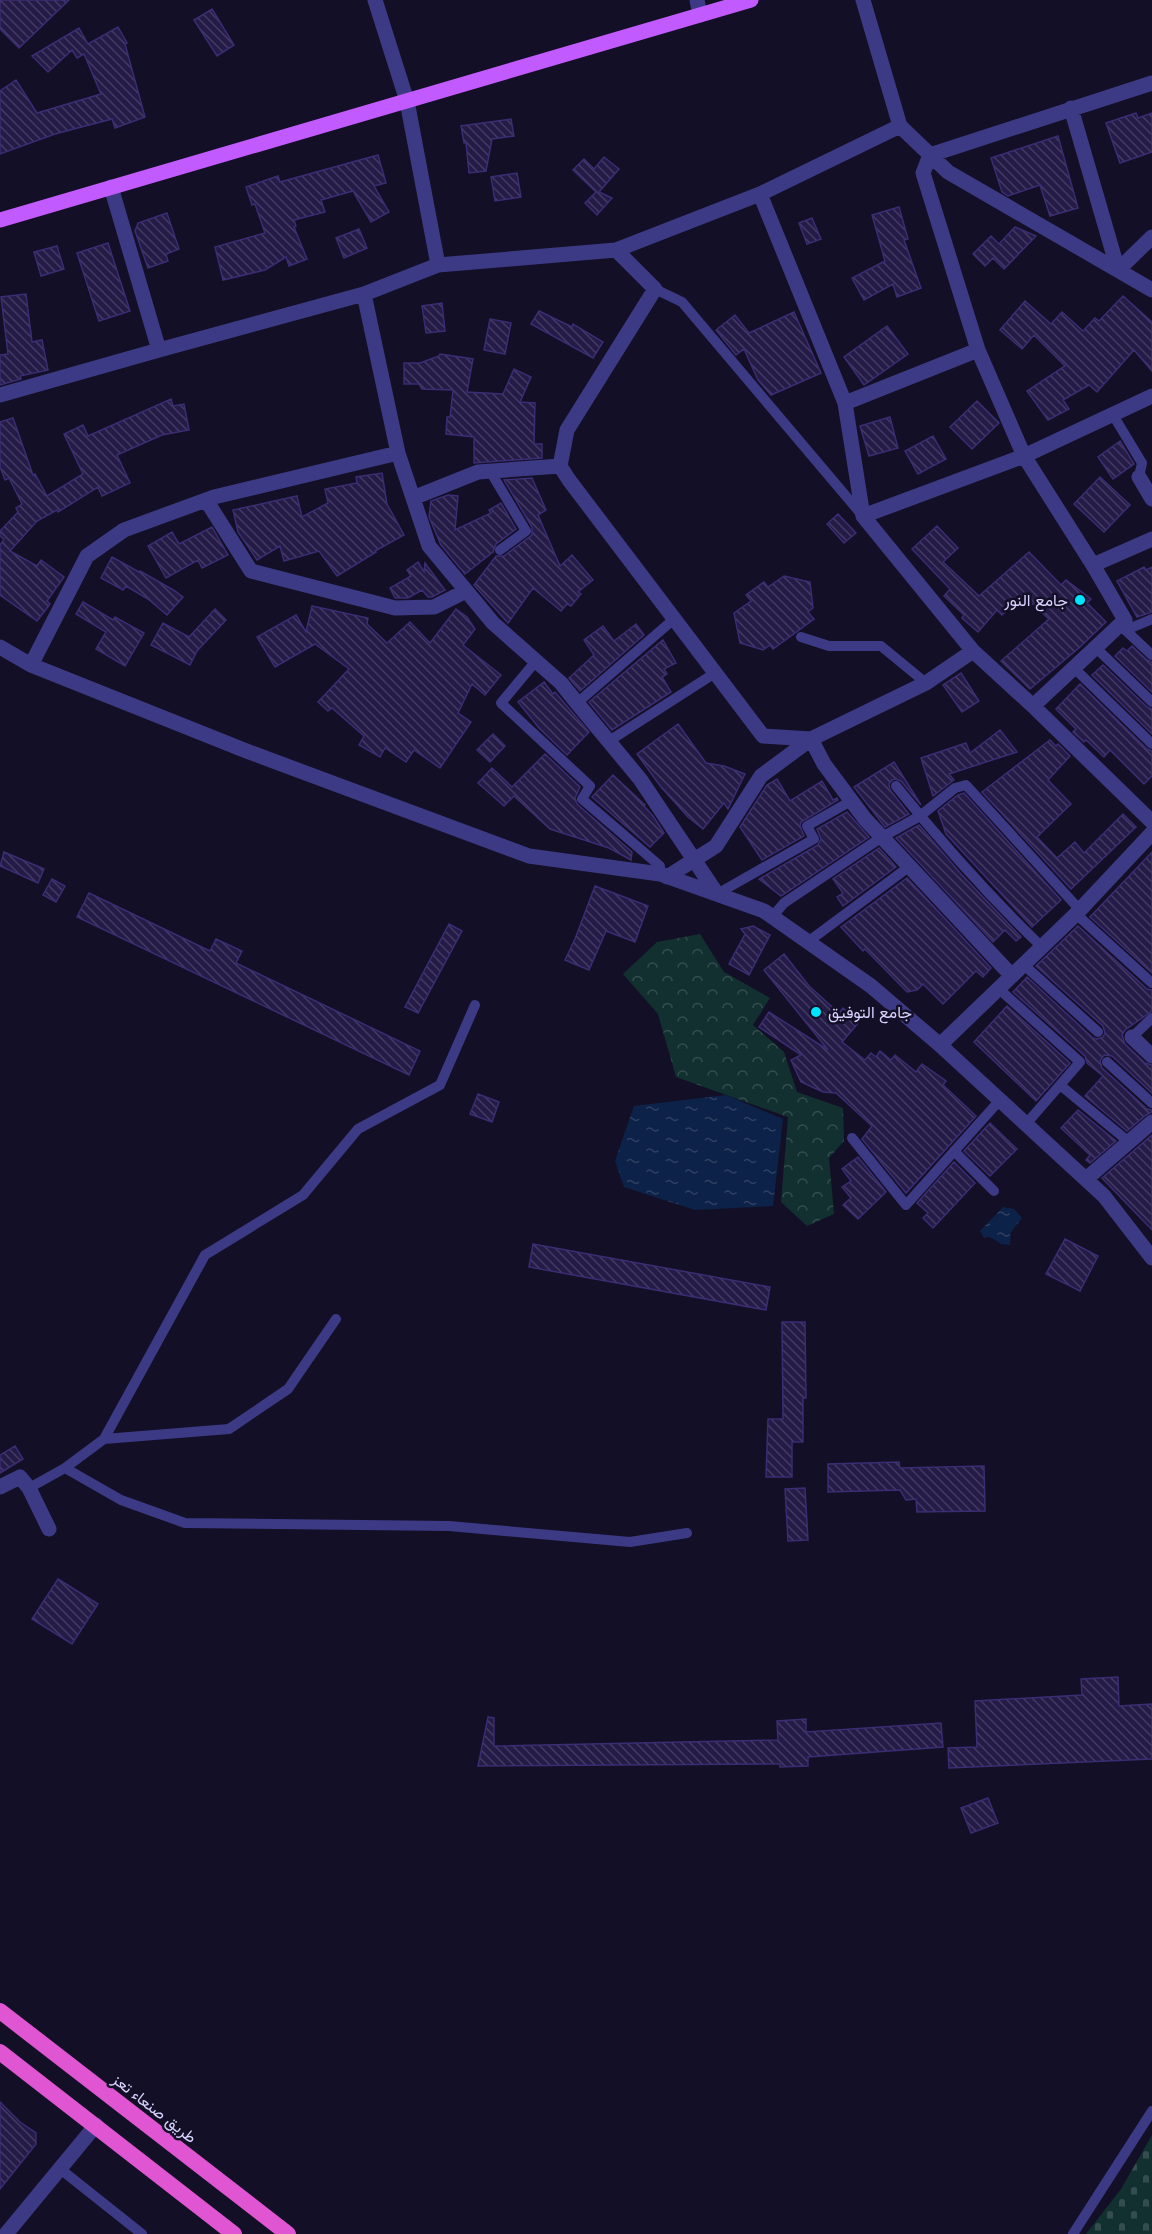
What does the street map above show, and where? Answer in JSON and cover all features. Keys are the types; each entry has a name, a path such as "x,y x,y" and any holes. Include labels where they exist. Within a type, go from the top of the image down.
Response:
{"highway":[{"name":"طريق صنعاء تعز","path":"0,2011 288,2234"},
{"path":"0,2052 234,2234"}],"main road":[{"path":"0,220 407,100 698,7 751,0"}],"street":[{"path":"375,0 407,100 438,265"},
{"path":"863,0 900,126 948,172 1152,290"},
{"path":"930,155 1152,83"},
{"path":"1071,108 1118,270"},
{"path":"0,395 364,294 438,265 616,250 760,194 900,126"},
{"path":"930,155 923,173 978,350 1024,456 1125,620 1124,628 1095,648 1033,706"},
{"path":"111,187 159,350"},
{"path":"760,194 845,403 863,516 973,651 1152,822"},
{"path":"1118,270 1152,237"},
{"path":"616,250 655,289 567,430 560,466 763,736 811,739"},
{"path":"364,294 398,453 429,546 493,623 561,683 577,702 640,779 717,894"},
{"path":"845,403 978,350"},
{"path":"863,516 1024,456 1152,396"},
{"path":"31,665 87,556 124,530 206,500 398,453"},
{"path":"413,498 478,472 560,466"},
{"path":"1139,477 1152,499"},
{"path":"206,500 251,571 395,608 434,607 466,591"},
{"path":"1093,565 1152,539"},
{"path":"0,647 31,665 249,752 529,856 664,875 764,910 871,986 940,1045 1104,1196 1152,1258"},
{"path":"664,875 716,846 761,776 811,739 926,683 973,651"},
{"path":"811,739 824,765 851,801 1012,976"},
{"path":"940,1045 1078,912 1152,834"},
{"path":"1132,1037 1152,1056"},
{"path":"1086,1179 1152,1122"},
{"path":"0,1487 20,1477 29,1488 49,1529"},
{"path":"6,2234 96,2125"}],"lane":[{"path":"655,289 682,302 863,516"},
{"path":"1113,415 1142,464 1139,477"},
{"path":"490,471 526,531 500,550"},
{"path":"577,702 674,619"},
{"path":"1152,619 1124,628 1152,655"},
{"path":"801,637 829,646 881,646 926,683"},
{"path":"1095,648 1152,702"},
{"path":"536,661 501,703 590,786 582,799 660,866 664,875"},
{"path":"1074,668 1152,744"},
{"path":"609,741 715,673"},
{"path":"772,916 784,903 882,837 920,816 955,788 966,785 1078,912 1152,983"},
{"path":"896,786 1011,918 1042,947"},
{"path":"717,894 814,838 807,826 851,801"},
{"path":"808,942 910,866"},
{"path":"1024,965 1098,1032"},
{"path":"999,989 1080,1062 1026,1124"},
{"path":"29,1488 65,1468 104,1439 205,1255 303,1195 358,1129 440,1085 475,1005"},
{"path":"1132,1037 1152,1018"},
{"path":"1107,1062 1152,1103"},
{"path":"1060,1085 1129,1142"},
{"path":"852,1138 906,1205 1000,1100"},
{"path":"954,1151 994,1191"},
{"path":"104,1439 229,1429 288,1389 336,1319"},
{"path":"65,1468 121,1500 185,1523 449,1526 630,1542 687,1533"},
{"path":"1073,2234 1152,2111"},
{"path":"59,2168 142,2234"}],"green space":[{"path":"700,934 724,972 770,998 753,1025 784,1052 797,1092 843,1108 844,1141 829,1158 834,1214 807,1226 781,1202 788,1117 676,1077 658,1014 623,974 657,942"},
{"path":"1152,2135 1152,2234 1086,2234 1121,2189"}],"water":[{"path":"726,1095 783,1119 773,1206 695,1210 624,1187 615,1161 634,1106"},
{"path":"1003,1207 1014,1209 1022,1218 1011,1232 1010,1245 1001,1244 990,1237 984,1238 980,1231"}],"building":[{"path":"0,0 69,0 19,48 0,29"},
{"path":"212,9 234,45 217,56 194,20"},
{"path":"118,27 127,43 125,44 145,117 115,128 112,119 55,134 0,154 0,91 16,80 37,113 101,94 84,54 77,58 72,50 48,72 32,56 79,28 88,44"},
{"path":"1136,113 1138,118 1152,113 1152,152 1120,163 1106,123"},
{"path":"511,119 514,136 492,139 486,171 469,173 466,143 464,143 461,126"},
{"path":"1058,136 1078,208 1050,216 1040,185 1008,196 1002,192 991,158"},
{"path":"378,155 386,183 374,186 389,212 371,222 353,191 321,200 325,212 294,220 296,226 294,227 307,259 289,266 286,257 265,270 223,280 215,247 265,233 255,204 252,205 246,187 278,176 280,182"},
{"path":"604,157 619,169 599,192 612,198 597,215 585,203 596,192 573,170 584,159 594,169"},
{"path":"517,173 521,197 495,201 491,177"},
{"path":"899,207 908,239 904,240 921,288 897,297 893,284 864,300 852,278 885,261 872,215"},
{"path":"167,213 179,249 166,254 168,261 148,268 135,231 138,223"},
{"path":"812,218 821,239 807,244 799,223"},
{"path":"1015,227 1036,236 1004,269 993,258 985,266 973,254 991,236 999,244"},
{"path":"359,229 367,248 344,258 336,238"},
{"path":"108,243 130,311 99,321 77,253"},
{"path":"57,246 64,269 41,276 34,252"},
{"path":"26,294 32,342 42,340 48,370 20,376 21,379 0,385 0,355 8,354 1,297"},
{"path":"1123,296 1152,322 1152,371 1134,350 1097,392 1089,385 1063,400 1069,409 1048,420 1027,391 1065,366 1034,335 1022,349 1000,330 1025,301 1051,324 1062,312 1083,331 1095,318 1099,321"},
{"path":"442,303 445,331 426,333 422,306"},
{"path":"539,311 572,327 573,324 603,342 593,358 531,324"},
{"path":"794,312 821,373 771,395 758,380 744,349 736,355 716,330 735,315 749,333"},
{"path":"490,319 511,323 505,354 484,350"},
{"path":"887,326 908,354 864,385 844,357"},
{"path":"440,354 473,359 467,392 503,394 514,369 531,377 520,402 535,403 534,444 542,444 542,458 474,463 474,437 446,434 453,390 422,389 419,384 404,384 404,363 420,363"},
{"path":"171,399 173,406 184,404 189,430 162,435 117,455 130,483 102,496 98,487 58,512 57,510 37,521 10,551 37,566 41,560 64,577 47,601 50,604 37,621 0,595 0,545 4,539 0,536 0,531 18,512 16,508 22,504 9,478 5,480 0,467 0,422 13,418 33,475 35,474 47,496 83,474 64,434 83,425 88,436"},
{"path":"977,401 999,423 972,449 950,427"},
{"path":"890,417 898,448 869,456 860,426"},
{"path":"933,436 946,459 918,474 905,451"},
{"path":"1120,441 1134,464 1113,479 1098,457"},
{"path":"382,473 387,504 404,535 337,576 319,551 284,561 280,546 257,560 238,532 233,510 297,496 302,517 328,503 325,489 357,483 356,477"},
{"path":"1100,477 1130,505 1104,532 1074,504"},
{"path":"532,478 546,510 538,515 560,566 572,555 593,580 578,592 581,594 571,606 567,604 561,611 533,588 508,623 474,585 496,556 504,556 532,535 532,527 504,480"},
{"path":"448,495 458,496 455,530 491,513 489,510 501,503 516,529 496,544 493,552 465,574 441,545 429,517 431,501"},
{"path":"838,514 856,533 844,543 827,524"},
{"path":"937,526 958,548 943,562 979,596 1029,552 1061,585 1066,580 1091,599 1087,603 1106,622 1030,689 1001,661 1049,619 1023,595 1002,615 997,610 978,632 962,618 964,615 944,596 950,589 912,549"},
{"path":"212,527 228,555 202,568 198,560 166,578 148,546 172,532 179,544"},
{"path":"112,557 183,597 167,615 148,599 126,586 123,590 101,578"},
{"path":"418,562 424,572 425,563 445,590 432,597 428,597 422,590 408,598 395,598 390,588 411,576 407,570"},
{"path":"1144,567 1146,570 1152,567 1152,612 1137,617 1117,581"},
{"path":"784,576 810,582 813,608 808,612 814,619 773,649 770,645 763,650 740,643 734,613 751,601 746,595 764,582 768,587"},
{"path":"83,602 113,620 115,617 144,633 125,666 96,649 106,632 76,614"},
{"path":"312,606 368,618 367,624 387,643 410,622 430,643 456,609 467,617 475,629 463,645 501,675 485,695 472,684 458,713 471,722 440,768 414,750 406,762 385,748 380,757 359,745 364,736 332,708 328,711 318,702 349,669 315,644 275,667 257,637 296,615 306,632"},
{"path":"215,609 226,620 197,651 190,665 151,645 163,623 189,637"},
{"path":"636,624 644,635 580,691 569,678 594,655 584,640 603,626 614,641"},
{"path":"663,640 676,663 664,669 667,674 662,677 671,692 612,730 589,702"},
{"path":"1132,646 1152,662 1152,692 1115,656 1123,648 1127,651"},
{"path":"1103,665 1147,707 1152,709 1152,734 1092,675"},
{"path":"961,673 979,701 962,712 943,685"},
{"path":"544,682 589,732 567,755 539,728 518,702"},
{"path":"1080,684 1147,749 1152,751 1152,776 1144,784 1110,750 1104,757 1086,740 1084,742 1073,732 1076,729 1056,709"},
{"path":"678,724 706,763 724,766 745,774 728,809 724,803 703,829 688,817 661,787 637,754"},
{"path":"1000,730 1017,752 949,774 954,780 933,796 921,758 966,743 970,753"},
{"path":"493,734 505,746 490,762 477,750"},
{"path":"1050,740 1056,746 1058,744 1070,756 1048,780 1071,804 1037,837 1057,858 1075,842 1084,853 1123,814 1136,827 1071,889 982,792"},
{"path":"545,754 580,787 575,798 577,804 632,852 631,860 609,848 550,829 514,796 504,806 478,783 492,768 512,787"},
{"path":"894,762 921,805 901,781 892,780 889,784 890,790 909,814 885,827 854,787"},
{"path":"613,775 645,805 664,833 650,847 592,797"},
{"path":"777,779 790,801 822,781 833,800 837,798 838,800 801,822 800,826 804,836 762,860 740,827 767,785"},
{"path":"964,793 1061,900 1032,927 946,834 938,811"},
{"path":"847,812 869,837 781,896 759,879 818,845 821,839 817,829"},
{"path":"919,825 961,874 1021,937 1016,941 1005,930 993,942 896,838"},
{"path":"879,848 896,867 843,906 837,897 843,893 833,879"},
{"path":"4,852 44,869 38,883 0,866"},
{"path":"1152,852 1152,973 1090,917"},
{"path":"907,878 991,968 983,977 976,971 943,1004 923,984 917,990 907,992 841,927"},
{"path":"52,879 65,886 56,902 43,895"},
{"path":"595,886 648,906 635,942 606,931 589,970 565,960"},
{"path":"89,893 210,951 216,939 242,951 236,963 420,1051 409,1075 77,917"},
{"path":"449,924 462,931 418,1013 405,1007"},
{"path":"753,926 770,935 749,975 729,964 745,934 741,929"},
{"path":"1078,926 1147,989 1152,990 1152,1011 1125,1030 1122,1035 1125,1044 1145,1063 1152,1065 1152,1093 1112,1056 1104,1055 1100,1061 1102,1068 1147,1109 1152,1110 1127,1131 1085,1096 1103,1076 1087,1063 1085,1056 1013,992 1027,977 1093,1038 1103,1037 1105,1033 1103,1026 1036,966"},
{"path":"784,954 809,986 839,1013 843,1008 859,1022 842,1042 865,1060 871,1053 876,1057 880,1051 891,1060 895,1055 916,1072 922,1064 946,1081 943,1085 976,1116 906,1193 862,1139 872,1126 836,1093 823,1092 801,1082 791,1060 801,1055 759,1027 769,1012 828,1050 764,970"},
{"path":"1007,1006 1070,1063 1036,1101 974,1042"},
{"path":"478,1094 499,1102 492,1122 470,1114"},
{"path":"1078,1110 1116,1141 1090,1163 1086,1160 1090,1155 1061,1128"},
{"path":"990,1123 1017,1149 990,1176 964,1151"},
{"path":"1152,1135 1152,1230 1102,1178"},
{"path":"858,1157 886,1192 858,1219 843,1205 851,1198 842,1187 851,1181 842,1169"},
{"path":"954,1162 975,1183 933,1228 923,1218 928,1213 917,1203"},
{"path":"1065,1239 1098,1256 1080,1291 1046,1274"},
{"path":"533,1244 770,1287 766,1310 529,1267"},
{"path":"782,1322 805,1322 806,1398 803,1398 803,1442 792,1442 792,1477 766,1477 768,1419 783,1419"},
{"path":"15,1446 23,1459 0,1473 0,1455"},
{"path":"899,1462 900,1468 984,1466 985,1511 917,1512 916,1499 906,1500 900,1490 828,1492 828,1464"},
{"path":"805,1488 808,1540 788,1541 785,1489"},
{"path":"58,1579 98,1604 72,1644 32,1619"},
{"path":"1118,1677 1119,1706 1152,1704 1152,1759 949,1768 948,1748 977,1747 975,1701 1082,1695 1081,1679"},
{"path":"488,1717 494,1718 494,1746 778,1740 777,1721 806,1719 806,1732 941,1723 943,1747 808,1757 808,1766 780,1767 780,1764 478,1766"},
{"path":"988,1798 998,1823 971,1833 961,1808"},
{"path":"0,2102 20,2122 36,2133 36,2144 0,2189"}],"place":[{"name":"جامع النور","path":"1080,600"},
{"name":"جامع التوفيق","path":"816,1012"}]}
